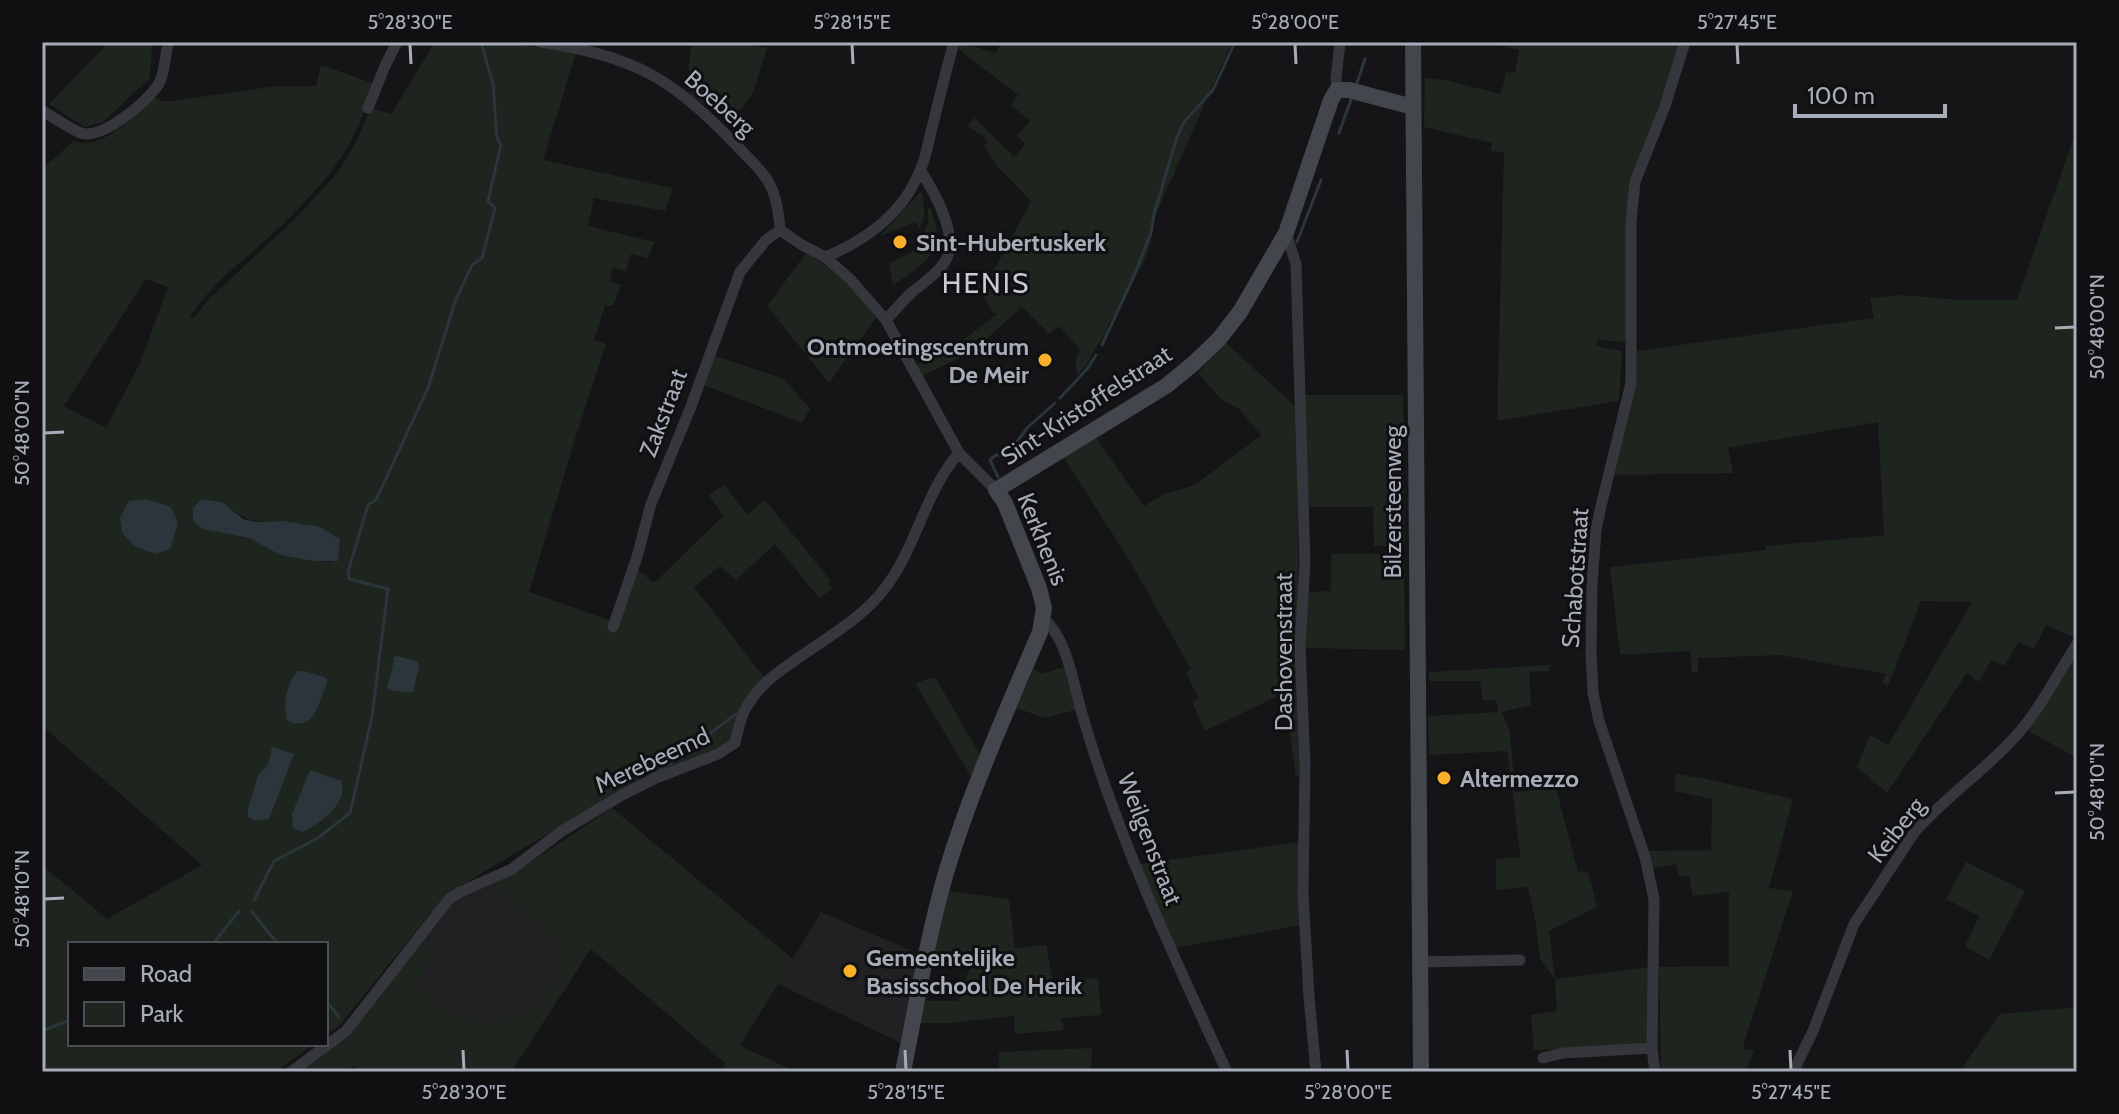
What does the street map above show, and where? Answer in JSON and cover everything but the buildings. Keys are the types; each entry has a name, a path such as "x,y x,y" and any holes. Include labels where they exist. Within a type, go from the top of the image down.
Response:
{"street":[{"path":"42,111 80,133 98,133 109,128 158,86 169,42"},
{"path":"368,108 397,42"},
{"name":"Boeberg","path":"540,42 579,48 616,59 652,75 684,96 716,124 767,179 776,204 780,230"},
{"path":"825,257 842,251 879,227 910,192 921,171 954,42"},
{"path":"1340,42 1337,90 1349,90 1413,107"},
{"name":"Bilzersteenweg","path":"1413,42 1421,1072"},
{"name":"Schabotstraat","path":"1655,1072 1652,1048 1654,899 1645,857 1599,721 1593,693 1592,585 1596,530 1631,383 1631,222 1635,182 1665,106 1685,42"},
{"name":"Sint-Kristoffelstraat","path":"996,490 1133,407 1193,364 1219,339 1260,281 1286,233 1337,90"},
{"path":"886,320 941,266 949,251 945,219 921,171"},
{"name":"Kerkhenis","path":"780,230 825,257 851,280 886,320 959,453 1005,503 1044,608 1040,632 989,753 946,875 903,1072"},
{"name":"Zakstraat","path":"613,627 651,504 740,272 766,240 780,230"},
{"name":"Dashovenstraat","path":"1286,233 1296,264 1305,564 1300,646 1305,765 1303,894 1316,1072"},
{"name":"Merebeemd","path":"328,1044 346,1031 449,899 512,869 562,831 622,795 718,754 735,743 745,709 755,694 774,675 856,618 885,588 897,570 930,496 946,467 959,453"},
{"name":"Weilgenstraat","path":"1044,619 1053,627 1062,644 1092,748 1135,865 1227,1072"},
{"name":"Keiberg","path":"1793,1072 1813,1031 1854,924 1914,833 2018,735 2077,644"},
{"path":"1419,962 1520,960"},
{"name":"Merebeemd","path":"291,1072 326,1046"},
{"path":"1543,1058 1563,1053 1652,1048"}],"shaded area":[{"path":"146,499 171,507 178,523 170,549 155,554 134,546 122,533 120,518 129,501"},
{"path":"202,499 224,503 243,519 320,527 340,539 338,561 314,561 280,555 249,538 202,529 193,521 193,508"},
{"path":"393,657 418,662 413,693 387,687"},
{"path":"298,671 327,679 318,707 304,723 287,721 285,708 288,688"},
{"path":"272,747 294,754 269,819 255,821 248,817 248,808 258,776 268,764"},
{"path":"310,770 341,781 341,797 331,812 302,832 293,828 292,814"},
{"path":"496,881 505,898 557,940 562,976 530,1013 482,1025 438,1005 418,987 427,961 429,930 452,899"},
{"name":"Gemeentelijke Basisschool De Herik","path":"821,912 919,954 901,1043 778,984"}],"green space":[{"path":"109,42 144,42 152,46 150,78 103,122 85,127 49,104"},
{"path":"435,42 500,42 576,53 543,160 673,188 665,211 594,198 588,226 654,242 648,258 631,254 626,271 613,268 610,281 621,285 613,306 605,305 594,340 606,344 529,592 612,621 636,568 654,583 723,516 709,495 724,485 747,514 765,500 831,581 828,584 832,589 819,598 775,544 736,580 720,566 694,587 765,678 731,739 719,748 621,790 445,895 339,1026 328,1034 328,942 68,942 68,1046 311,1046 275,1072 42,1072 42,865 107,919 202,865 42,726 42,169 74,141 94,142 117,130 154,97 171,101 278,86 316,86 321,65 375,84 351,141 327,177 287,220 209,292 190,316 193,319 208,300 297,217 337,173 355,144 371,108 391,114","holes":["146,279 168,287 140,363 106,428 64,406","224,503 251,520 283,521 331,563 280,555 249,538 202,529"]},
{"path":"692,42 736,42 767,48 753,93 731,123 691,95 689,68"},
{"path":"959,42 996,53 1001,42 1232,42 1156,214 1143,263 1104,335 1078,375 1075,362 1080,349 1059,326 1049,334 1022,307 972,352 922,376 916,365 962,341 998,313 993,313 977,286 991,276 1031,201 998,167 984,146 988,142 967,126 975,118 1014,157 1026,144 1017,136 1030,121 1011,105 1018,95 957,48"},
{"path":"1484,42 1682,42 1636,169 1629,342 1598,340 1596,346 1622,351 1619,401 1497,421 1504,152 1491,151 1492,143 1424,127 1425,78 1501,94 1506,72 1515,73 1519,50"},
{"path":"2077,128 2076,638 2046,625 2034,649 2019,642 2004,666 1991,660 1979,682 1967,673 1887,793 1857,767 1870,735 1888,745 1972,602 1921,601 1888,686 1882,683 1886,674 1780,655 1698,658 1698,672 1692,673 1690,651 1620,655 1610,567 1766,550 1766,546 1884,535 1878,422 1728,448 1733,473 1611,475 1633,385 1637,351 1874,318 1870,298 1901,295 1959,300 2017,300"},
{"path":"921,191 924,216 919,229 916,222 880,236"},
{"path":"928,208 931,208 936,228 935,247 920,266 893,285 889,263 925,246 922,236 928,223"},
{"path":"806,253 844,281 876,318 829,383 767,306"},
{"path":"1225,342 1295,406 1303,775 1296,777 1284,693 1205,731 1192,702 1199,699 1186,673 1191,669 1128,558 1064,458 1096,438 1144,506 1164,494 1195,485 1261,435 1239,409 1222,400 1198,373"},
{"path":"713,355 784,379 810,409 802,423 704,385"},
{"path":"1304,395 1403,395 1405,546 1374,546 1373,507 1305,507"},
{"path":"1331,554 1404,554 1405,650 1306,648 1305,592 1331,591"},
{"path":"2077,652 2077,758 2028,731"},
{"path":"1551,665 1548,671 1529,672 1531,705 1502,712 1510,732 1515,792 1556,788 1578,872 1588,871 1597,907 1549,931 1555,979 1649,967 1649,1039 1644,1045 1534,1050 1531,1015 1557,1011 1555,980 1540,959 1528,887 1496,890 1496,859 1521,857 1507,751 1429,755 1428,716 1498,712 1496,700 1483,700 1480,681 1429,681 1429,672"},
{"path":"1064,667 1075,710 1045,718 1016,708 1034,669 1042,674"},
{"path":"935,677 982,758 973,780 915,683"},
{"path":"1675,774 1793,799 1769,888 1793,891 1744,1043 1743,1049 1754,1051 1745,1072 1661,1072 1659,967 1729,966 1729,892 1693,896 1689,876 1679,877 1676,864 1652,869 1647,851 1711,850 1712,799 1675,791"},
{"path":"612,808 793,959 740,1046 797,1072 721,1072 725,1063 591,949 511,1072 357,1072 354,1066 358,1062 350,1069 349,1072 299,1072 352,1032 429,930 427,961 418,987 438,1005 482,1025 530,1012 562,976 557,940 505,898 496,881 516,872"},
{"path":"1300,842 1302,925 1175,948 1139,864"},
{"path":"1966,862 2025,891 1989,960 1965,946 1979,916 1946,899"},
{"path":"947,891 1009,899 1015,948 1046,945 1053,980 1098,978 1101,1015 1061,1018 1064,1030 1015,1034 1014,1016 919,1023 925,1001 958,1001 971,965 933,958"},
{"path":"2077,1007 2077,1072 1959,1072 2000,1014"},
{"path":"1092,1048 1091,1072 999,1072 999,1052"}],"waterway":[{"path":"254,900 274,861 318,838 350,813 372,717 388,589 349,579 348,572 368,505 376,500 428,388 455,302 472,265 482,258 495,208 488,201 501,145 497,138 493,84 481,42"},
{"path":"1102,345 1151,233 1177,137 1184,122 1213,90 1235,42"},
{"path":"1356,86 1365,59"},
{"path":"1339,133 1352,97"},
{"path":"1297,242 1321,180"},
{"path":"1060,398 1096,355"},
{"path":"998,477 990,460 996,455 1006,456 1028,427 1055,403"},
{"path":"651,775 736,714"},
{"path":"215,942 239,911"},
{"path":"252,912 276,942"},
{"path":"328,1003 339,1017"},
{"path":"42,1031 68,1021"}],"place":[{"name":"Sint-Hubertuskerk","path":"900,242"},
{"name":"Ontmoetingscentrum De Meir","path":"1045,360"},
{"name":"Altermezzo","path":"1444,778"},
{"name":"Gemeentelijke Basisschool De Herik","path":"850,971"}],"district":[{"name":"HENIS","path":"986,283"}]}
